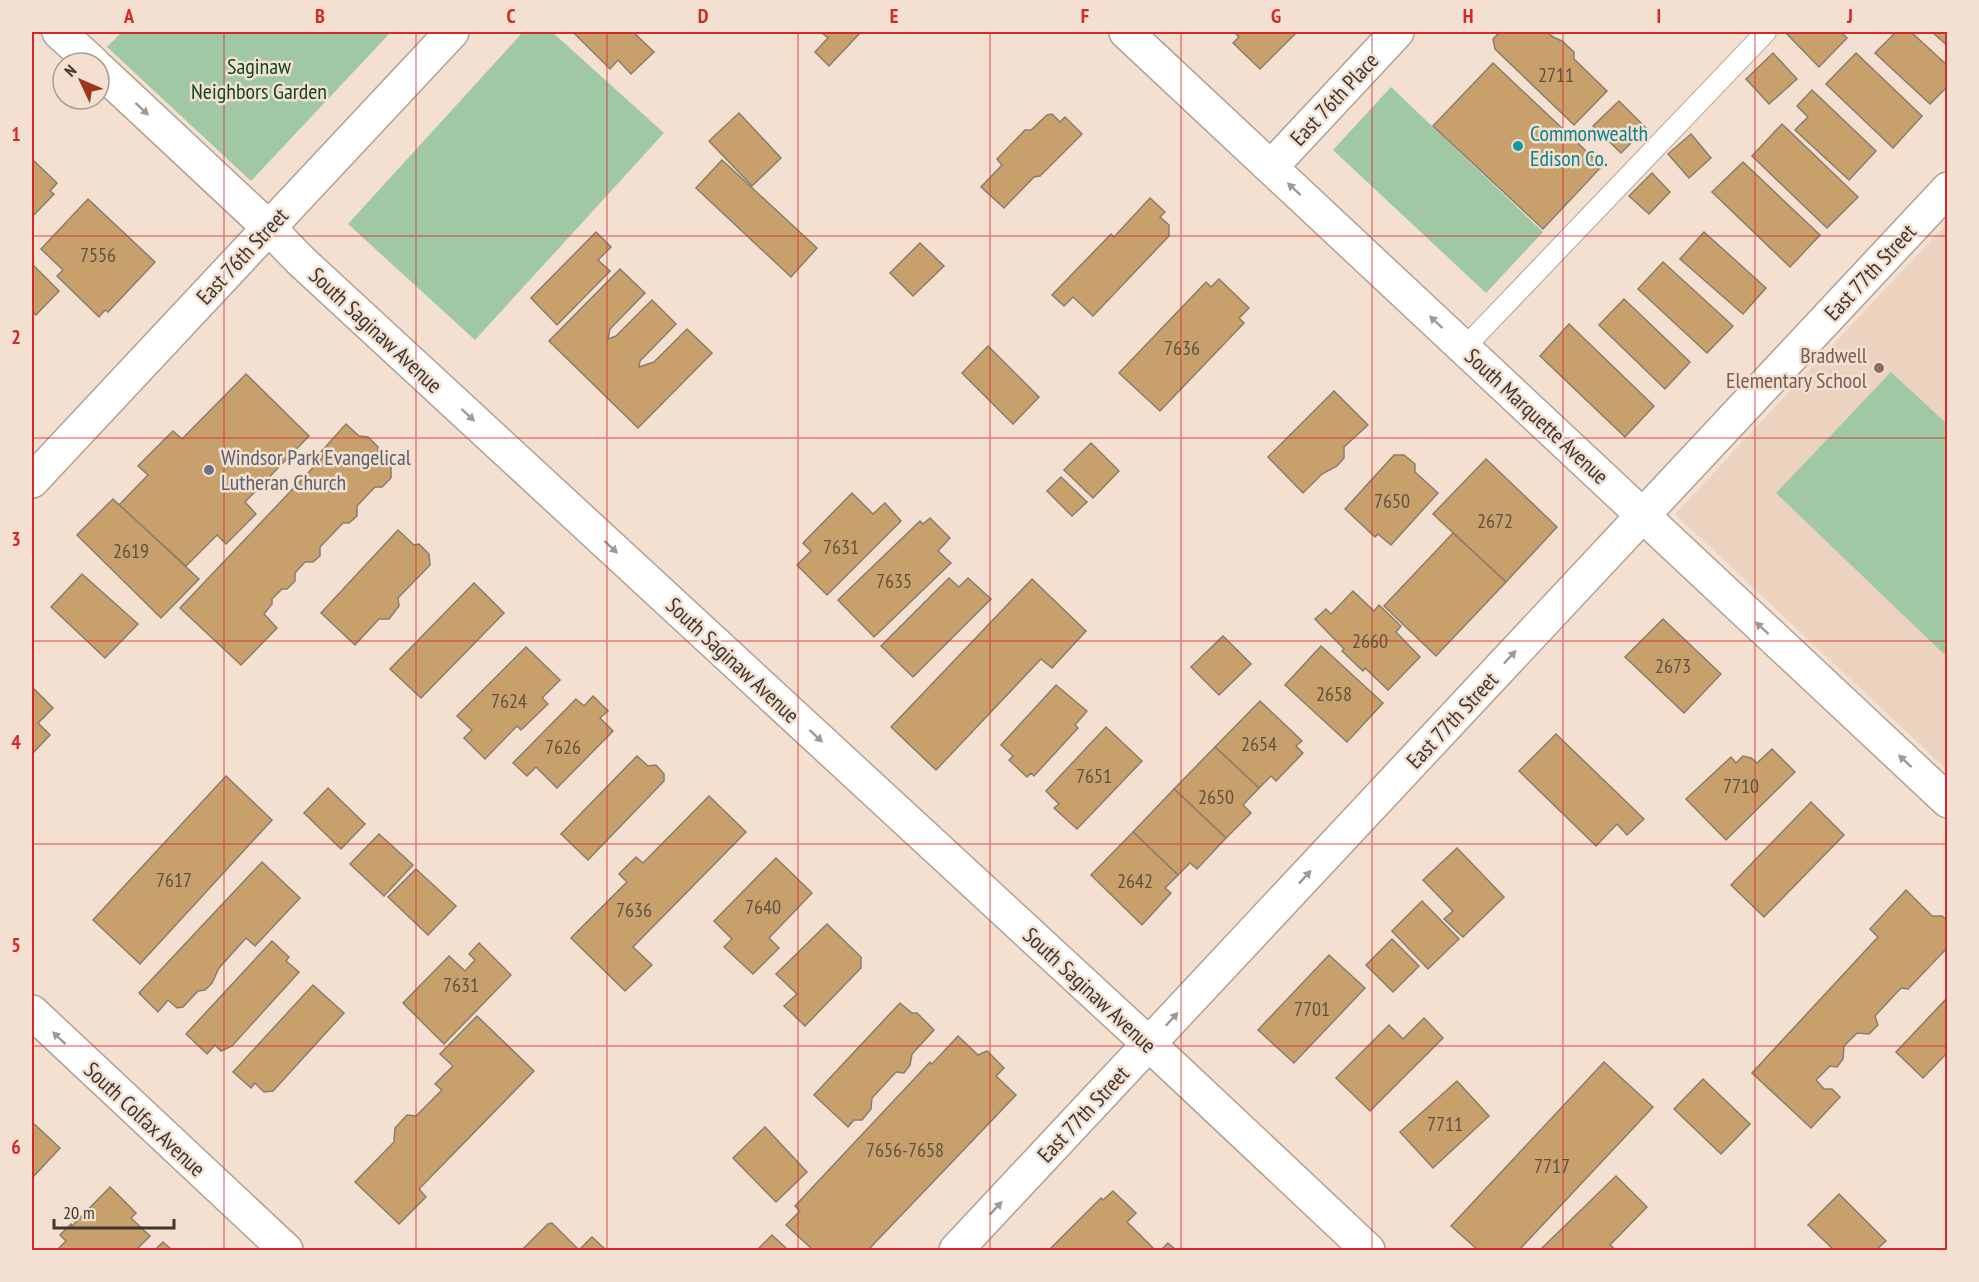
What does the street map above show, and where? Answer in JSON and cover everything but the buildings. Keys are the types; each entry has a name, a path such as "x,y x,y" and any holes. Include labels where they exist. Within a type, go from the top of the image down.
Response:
{"street":[{"path":"59,32 80,51"},
{"name":"East 76th Street","path":"32,481 452,32"},
{"name":"South Marquette Avenue","path":"1126,32 1947,801"},
{"name":"East 76th Place","path":"1271,167 1397,32"},
{"name":"South Saginaw Avenue","path":"111,80 268,227 301,261 1149,1044 1368,1251"},
{"name":"East 77th Street","path":"956,1251 1947,189"},
{"name":"South Colfax Avenue","path":"32,1012 286,1251"}],"lane":[{"path":"1464,348 1766,32"}],"shaded area":[{"name":"Bradwell Elementary School","path":"1947,223 1947,770 1675,514"}],"green space":[{"name":"Saginaw Neighbors Garden","path":"122,32 391,32 251,181 107,47"},
{"path":"523,32 552,32 664,133 475,340 348,224"},
{"path":"1391,87 1543,232 1486,293 1333,150"},
{"path":"1891,372 1947,424 1947,657 1776,493"}],"place":[{"name":"Commonwealth Edison Co.","path":"1518,146"},
{"name":"Bradwell Elementary School","path":"1879,368"},
{"name":"Windsor Park Evangelical Lutheran Church","path":"209,470"}]}
